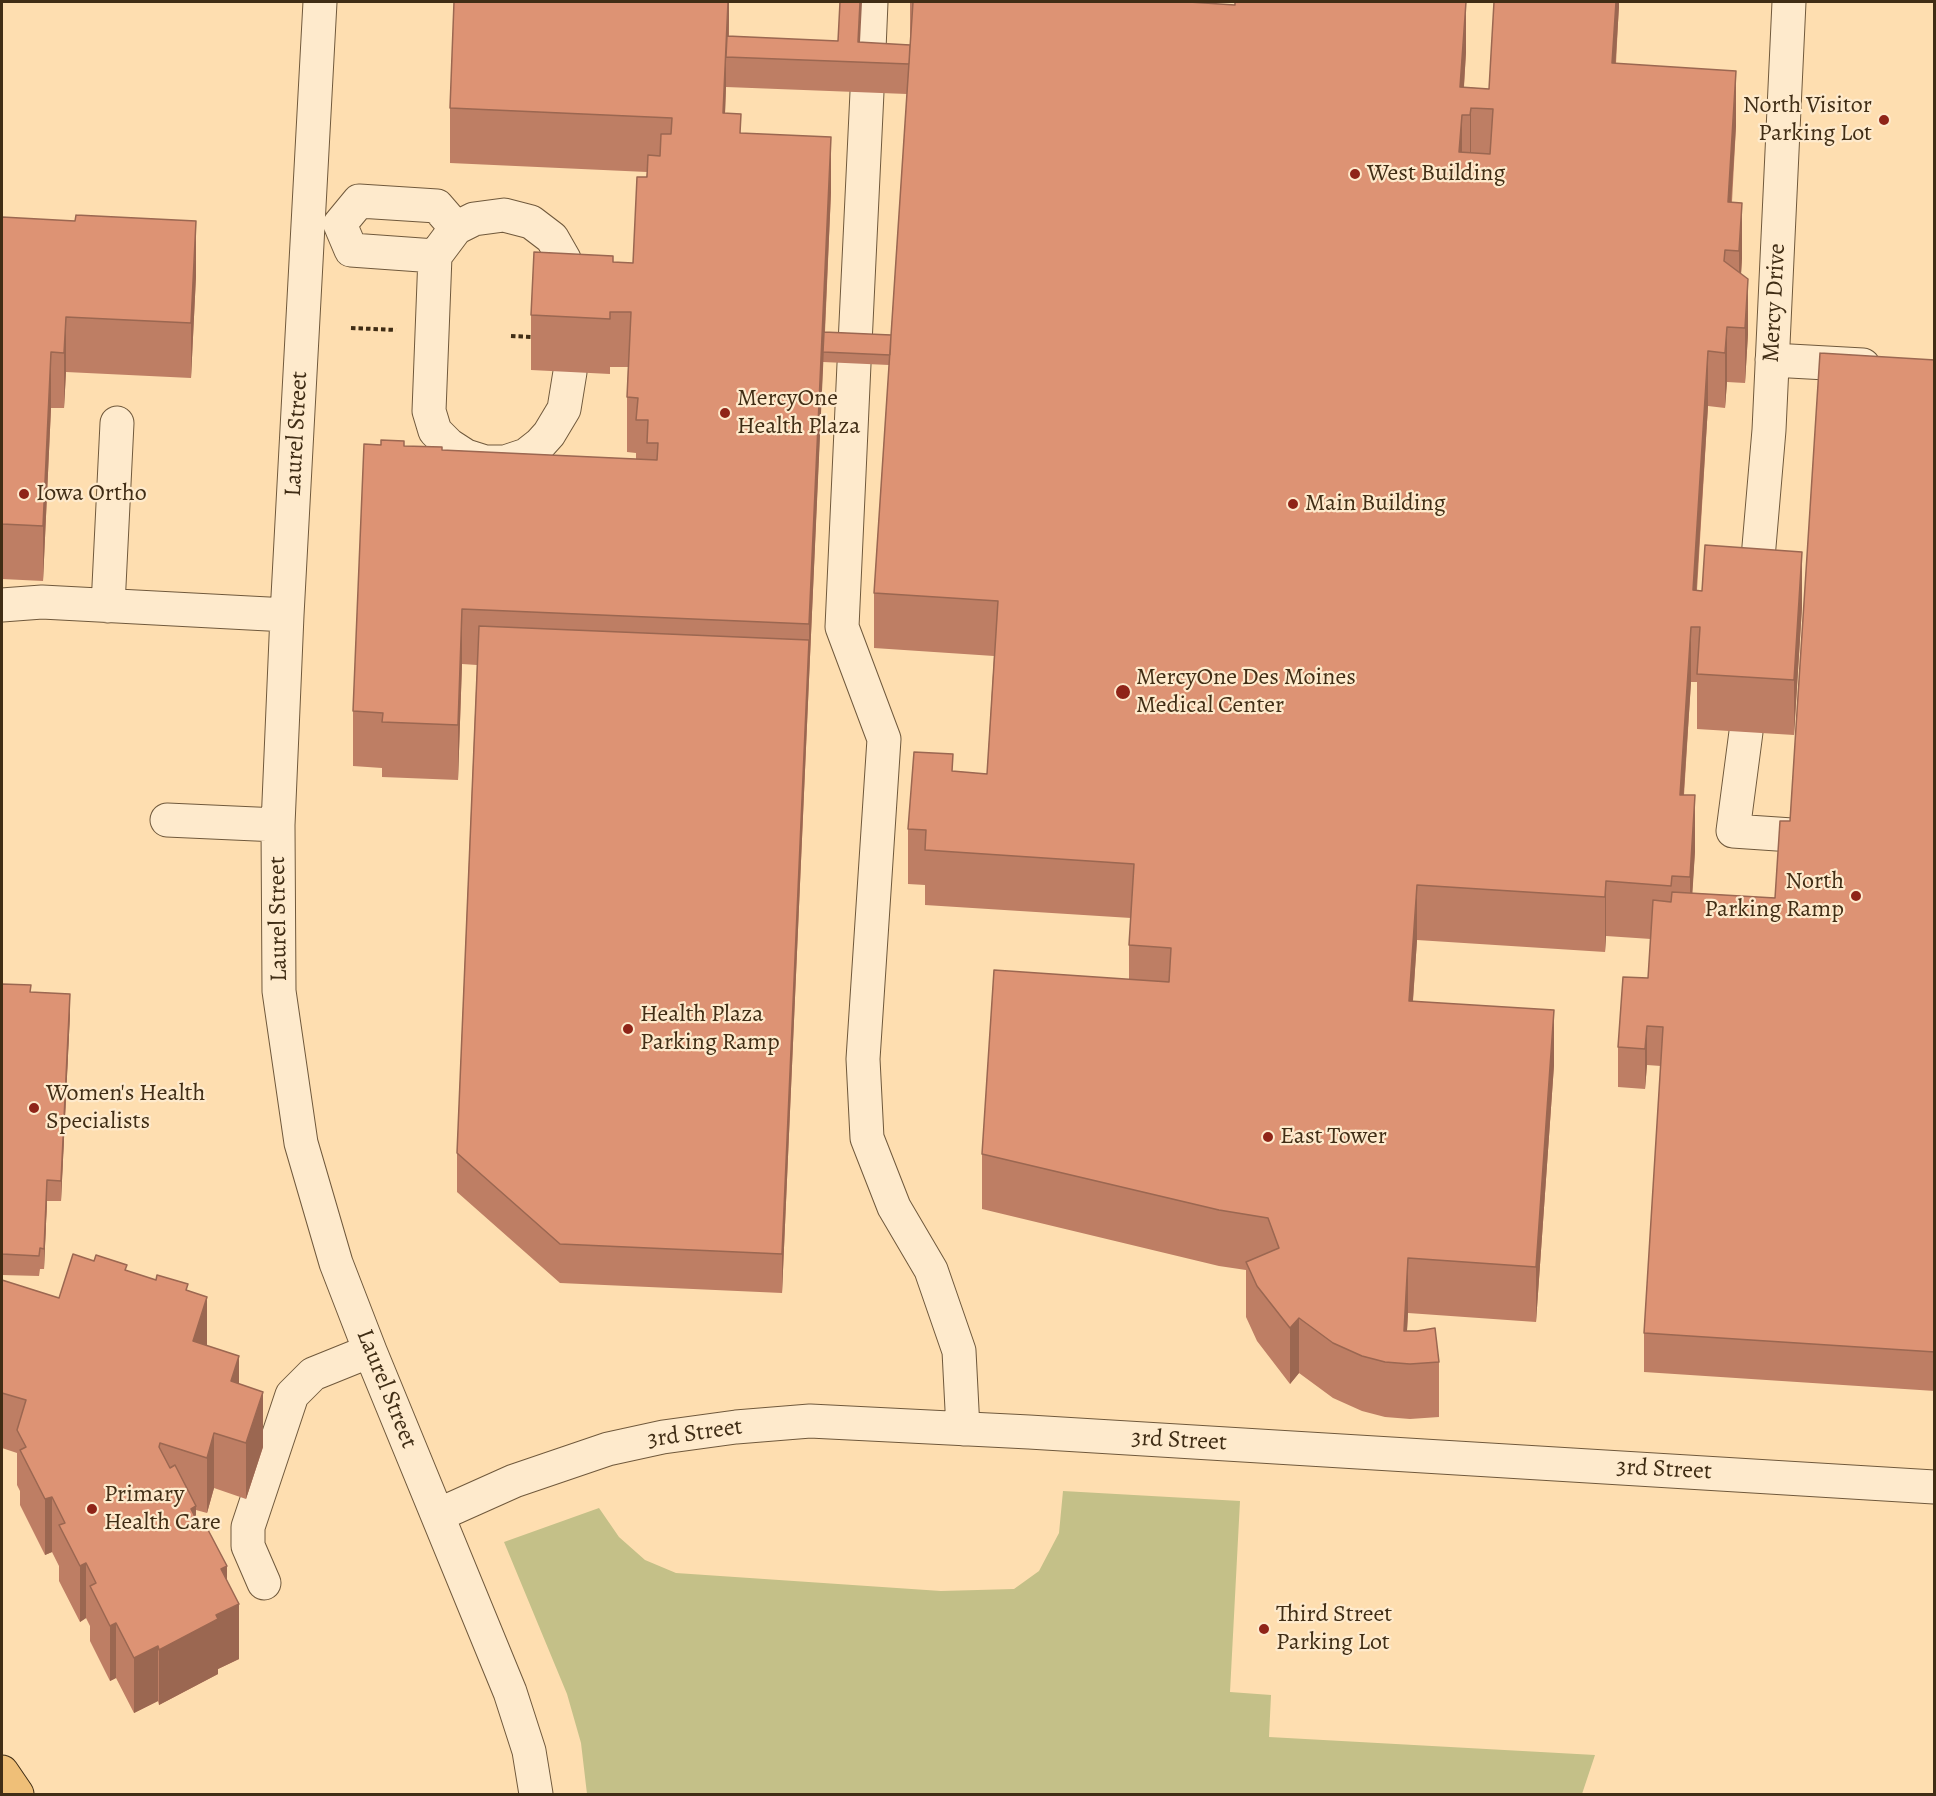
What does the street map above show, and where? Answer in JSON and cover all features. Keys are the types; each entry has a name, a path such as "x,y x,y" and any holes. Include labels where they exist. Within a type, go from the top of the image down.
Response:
{"main road":[{"path":"2,1772 17,1794"}],"street":[{"name":"Laurel Street","path":"320,2 324,223 287,615 278,825 279,991 302,1143 336,1263 510,1692 529,1751 536,1794"},
{"path":"871,2 842,627 884,739 864,1059 867,1138 894,1207 931,1270 959,1352 963,1429"},
{"name":"Mercy Drive","path":"1754,604 1769,430 1789,2"},
{"path":"435,256 351,250 324,223 359,201 437,206 456,228"},
{"path":"570,372 564,409 549,434 526,455 505,462 485,462 466,456 449,445 435,431 429,411 435,256 456,228 474,219 504,215 531,222 552,238 564,259 572,283 573,310"},
{"path":"1772,360 1877,366"},
{"path":"108,606 117,423"},
{"path":"2,605 42,602 287,615"},
{"path":"1746,732 1733,831 1792,835"},
{"path":"167,820 278,825"},
{"path":"264,1583 248,1546 248,1527 292,1395 313,1374 370,1351"},
{"name":"3rd Street","path":"438,1515 514,1481 608,1449 663,1437 736,1427 810,1421 1935,1486"}],"path":[{"path":"351,328 396,330"},
{"path":"511,336 532,337"}],"shaded area":[{"path":"1063,1491 1240,1501 1230,1692 1271,1695 1269,1737 1595,1755 1582,1794 587,1794 581,1743 567,1694 504,1542 599,1508 619,1537 645,1560 676,1573 941,1591 1014,1589 1039,1571 1059,1533"}],"building":[{"name":"MercyOne Health Plaza","path":"454,2 728,2 723,113 741,114 740,133 831,137 809,624 462,609 458,725 382,722 383,713 353,711 364,444 381,445 381,440 404,441 404,446 442,447 442,450 657,460 658,443 647,443 648,420 636,420 638,398 627,397 631,312 610,312 610,319 531,315 534,252 613,256 613,262 633,263 637,177 647,177 648,155 660,156 661,134 671,134 672,118 450,108"},
{"path":"840,2 860,2 858,42 910,45 909,64 726,57 727,36 838,41"},
{"name":"Main Building","path":"913,2 1189,2 1235,5 1235,2 1466,2 1460,87 1489,89 1494,2 1616,2 1612,63 1736,71 1728,202 1742,203 1739,251 1725,250 1724,261 1748,279 1745,328 1727,327 1725,353 1708,351 1693,590 1702,591 1705,545 1802,552 1794,680 1697,674 1700,627 1691,627 1680,795 1695,795 1690,877 1672,876 1671,886 1606,881 1605,897 1417,885 1409,1001 1554,1010 1536,1267 1408,1258 1404,1331 1435,1328 1439,1362 1410,1364 1385,1362 1362,1356 1333,1343 1299,1318 1290,1328 1257,1286 1246,1262 1279,1248 1268,1218 1219,1210 982,1154 994,970 1169,982 1171,948 1129,945 1134,864 925,850 926,830 908,829 914,752 953,754 952,771 987,774 998,601 874,593","holes":["1471,108 1493,109 1490,154 1459,152 1462,115 1470,115"]},
{"name":"Iowa Ortho","path":"76,215 196,221 191,323 66,317 64,353 51,352 43,526 2,524 2,217 75,221"},
{"path":"824,332 891,335 890,355 823,352"},
{"name":"North Parking Ramp","path":"1820,353 1935,360 1935,1352 1644,1333 1663,1027 1647,1026 1645,1049 1618,1047 1623,977 1648,978 1653,900 1671,902 1672,892 1775,898 1780,821 1790,821"},
{"name":"Health Plaza Parking Ramp","path":"479,626 809,640 782,1254 560,1244 457,1153"},
{"name":"Women's Health Specialists","path":"2,984 31,985 30,992 70,994 61,1181 47,1180 44,1249 40,1248 39,1256 2,1254"},
{"name":"Primary Health Care","path":"73,1254 94,1261 96,1255 127,1265 125,1270 156,1280 157,1275 188,1284 186,1290 207,1297 193,1341 239,1356 231,1381 263,1392 246,1443 214,1433 207,1458 160,1443 159,1447 170,1468 175,1465 196,1506 191,1509 201,1529 206,1526 227,1566 221,1569 239,1604 216,1615 218,1619 159,1650 158,1646 134,1658 116,1623 110,1626 90,1586 96,1583 86,1563 80,1566 59,1525 65,1523 52,1497 45,1499 20,1450 26,1447 17,1430 26,1400 2,1393 2,1280 59,1298"}],"place":[{"name":"North Visitor Parking Lot","path":"1884,120"},
{"name":"West Building","path":"1355,174"},
{"name":"MercyOne Health Plaza","path":"725,413"},
{"name":"Iowa Ortho","path":"24,494"},
{"name":"Main Building","path":"1293,504"},
{"name":"MercyOne Des Moines Medical Center","path":"1123,692"},
{"name":"North Parking Ramp","path":"1856,896"},
{"name":"Health Plaza Parking Ramp","path":"628,1029"},
{"name":"Women's Health Specialists","path":"34,1108"},
{"name":"East Tower","path":"1268,1137"},
{"name":"Primary Health Care","path":"92,1509"},
{"name":"Third Street Parking Lot","path":"1264,1629"}]}
